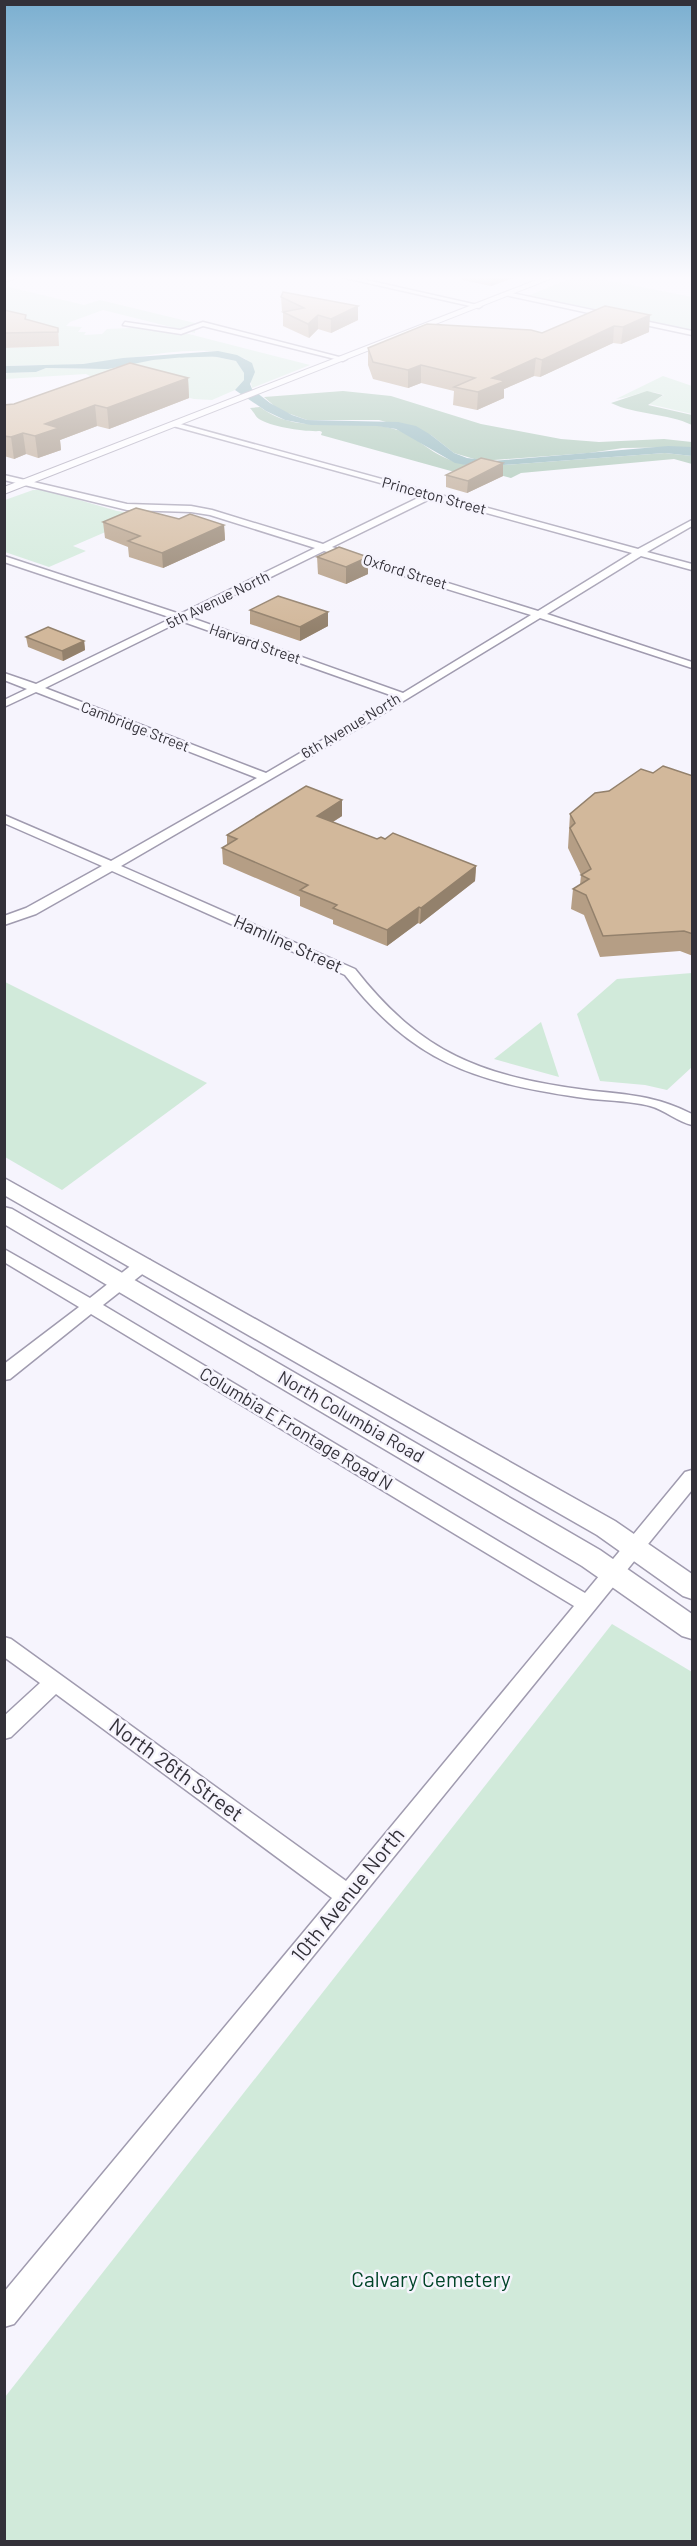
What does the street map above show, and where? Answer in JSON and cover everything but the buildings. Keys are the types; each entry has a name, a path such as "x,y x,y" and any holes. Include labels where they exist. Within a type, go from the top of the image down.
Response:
{"main road":[{"name":"North Columbia Road","path":"4,1185 606,1528 693,1588"},
{"name":"North Columbia Road","path":"4,1214 591,1558 693,1628"}],"street":[{"path":"4,491 254,394"},
{"name":"Princeton Street","path":"176,424 693,567"},
{"name":"Oxford Street","path":"4,477 127,507 190,509 212,513 538,614 693,665"},
{"name":"5th Avenue North","path":"4,704 431,495"},
{"name":"6th Avenue North","path":"4,921 31,911 113,866 402,696 638,552 693,523"},
{"name":"Harvard Street","path":"4,559 182,618 402,696"},
{"name":"Cambridge Street","path":"4,676 265,777"},
{"name":"Hamline Street","path":"4,818 350,972 378,1009 404,1032 442,1056 479,1073 528,1086 652,1102 693,1120"},
{"name":"Columbia E Frontage Road N","path":"4,1254 587,1604"},
{"path":"4,1374 144,1264"},
{"name":"10th Avenue North","path":"4,2314 693,1477"},
{"name":"North 26th Street","path":"4,1645 348,1895"},
{"path":"4,1730 55,1682"}],"green space":[{"path":"173,394 226,394 212,400 194,399"},
{"path":"306,394 391,396 481,424 561,439 599,442 664,439 692,442 692,447 623,448 589,453 481,461 454,453 431,435 379,420 307,420 279,410 264,397"},
{"path":"627,394 638,394 623,398 616,399"},
{"path":"639,394 663,395 648,405 692,415 692,425 672,418 631,410 611,403"},
{"path":"660,394 692,394 692,414 649,404 664,395"},
{"path":"260,407 275,416 308,424 360,425 394,429 410,435 444,457 477,467 665,453 692,456 692,464 674,459 521,473 511,478 481,470 469,476 321,435 320,431 298,430 264,422 250,408"},
{"path":"33,490 45,490 117,511 145,515 73,546 86,551 49,567 5,552 5,500"},
{"path":"692,973 692,1067 667,1090 645,1085 600,1081 577,1014 617,979"},
{"path":"5,982 207,1083 62,1190 5,1157"},
{"path":"541,1022 559,1077 494,1059"},
{"name":"Calvary Cemetery","path":"612,1624 692,1672 692,2541 5,2541 5,2397"}],"water":[{"path":"241,394 258,394 292,415 307,420 398,422 416,426 454,453 467,458 493,461 668,446 692,447 692,456 665,453 477,467 455,463 396,429 377,426 311,425 285,420 266,411"}]}
